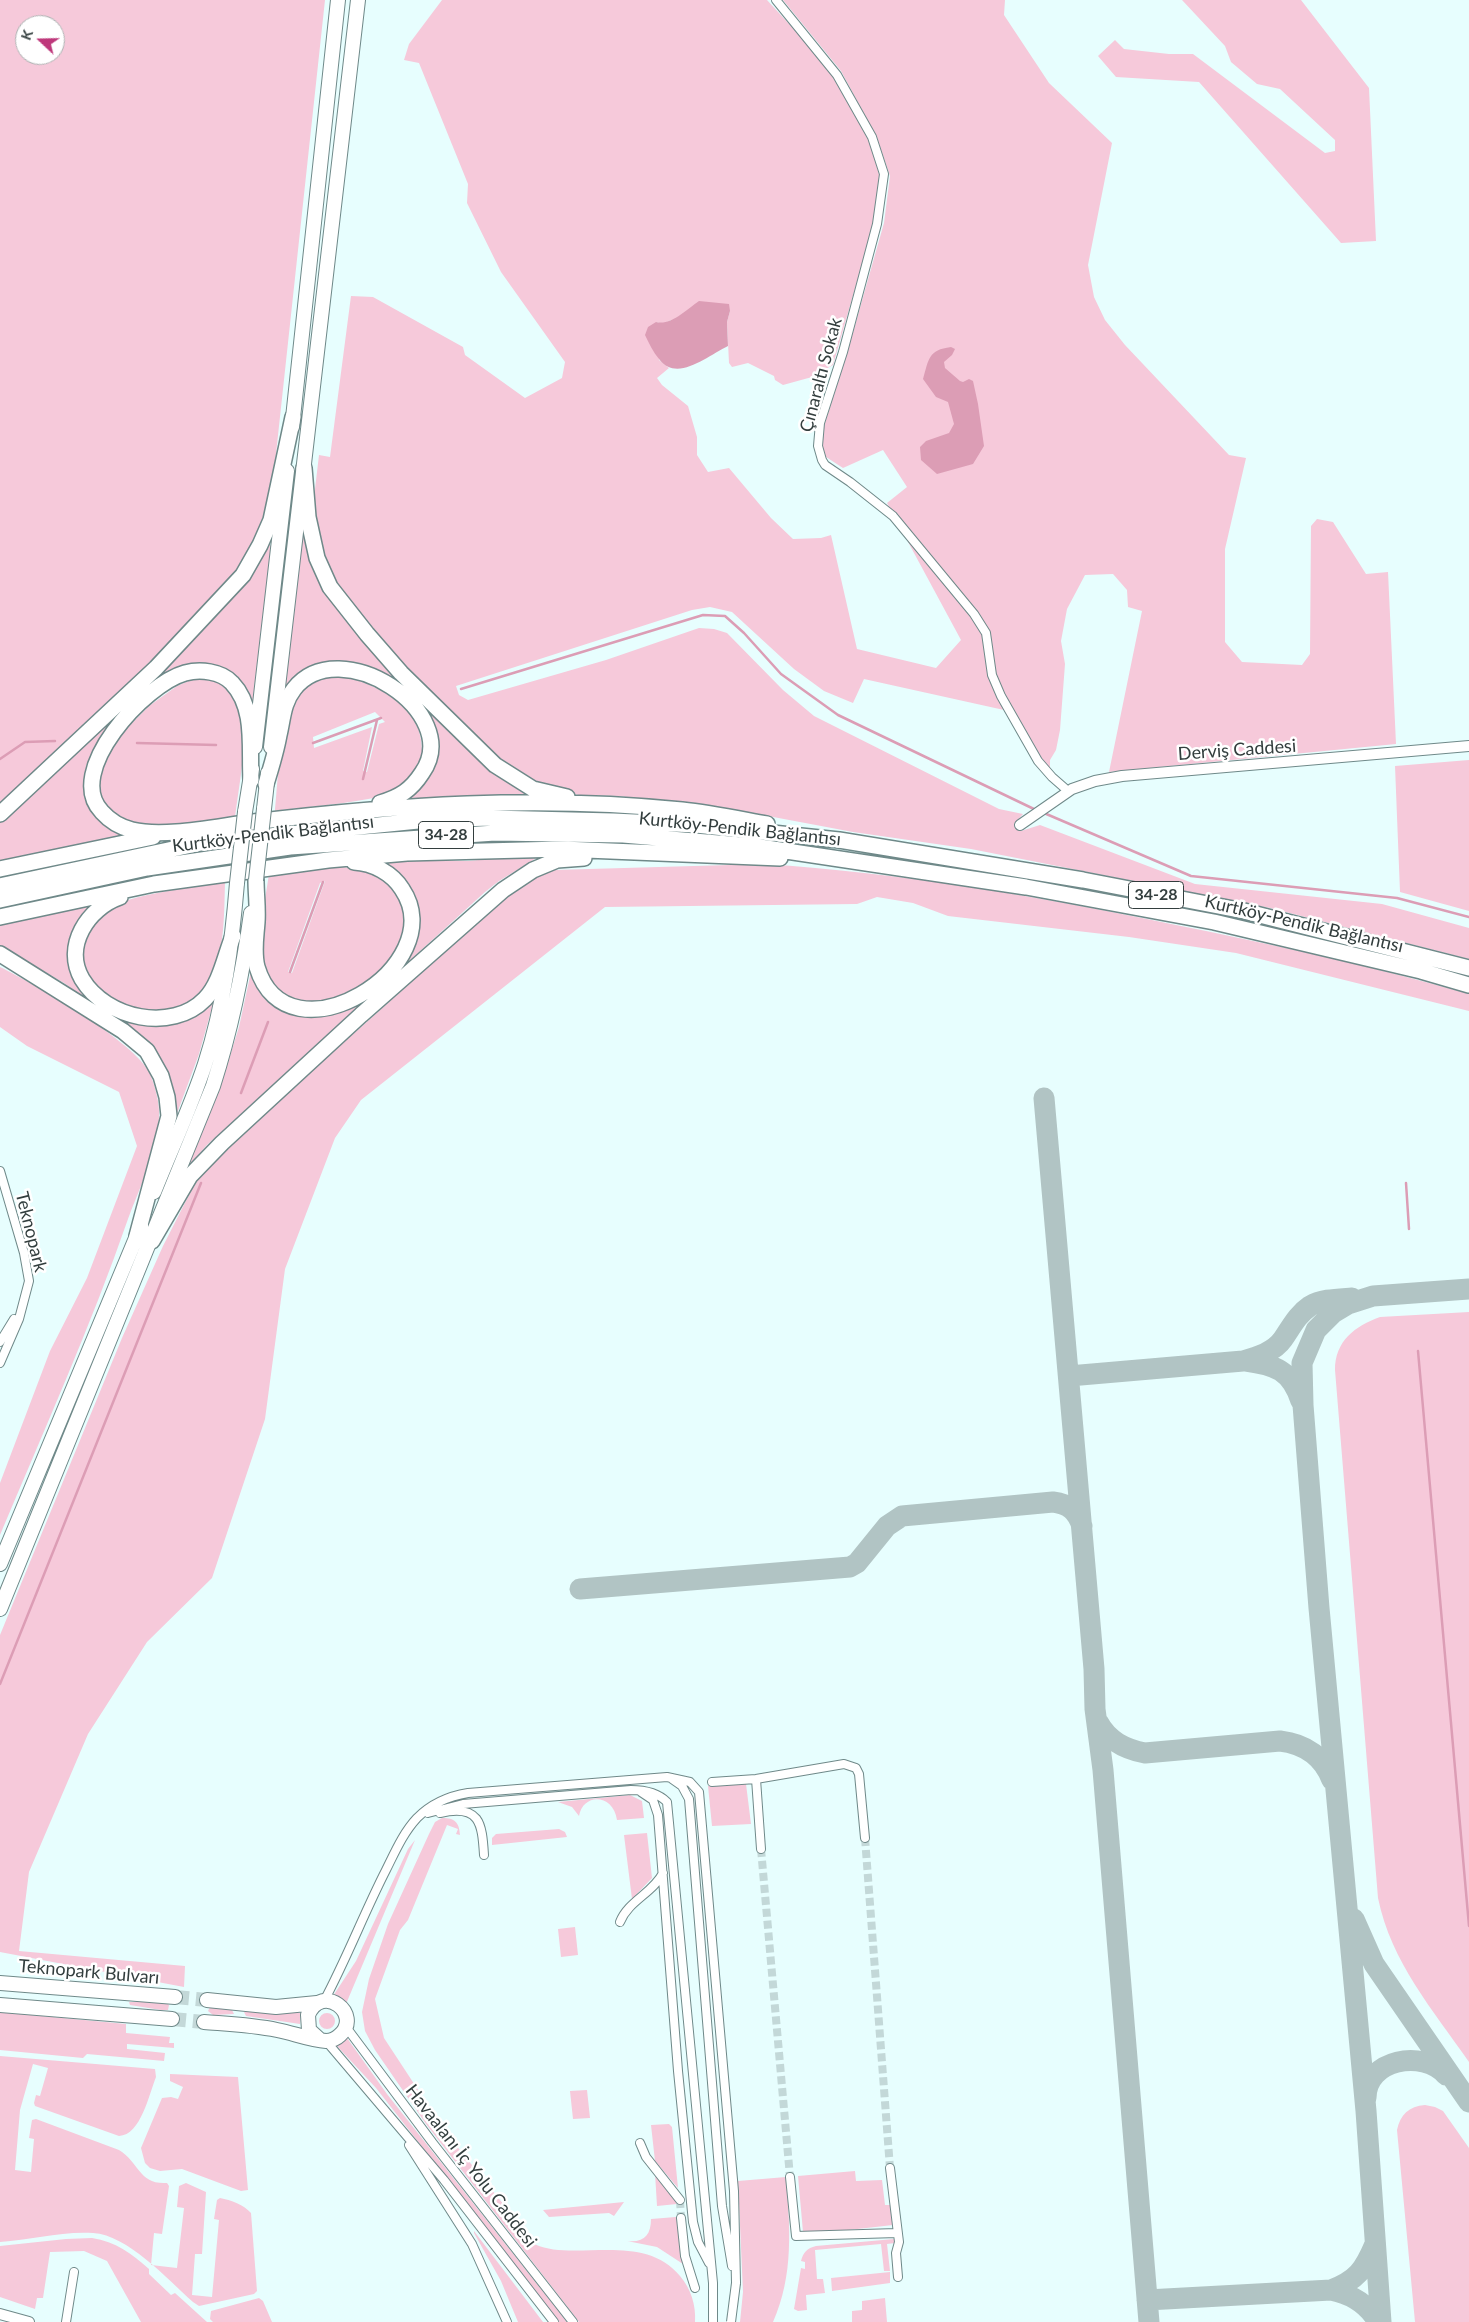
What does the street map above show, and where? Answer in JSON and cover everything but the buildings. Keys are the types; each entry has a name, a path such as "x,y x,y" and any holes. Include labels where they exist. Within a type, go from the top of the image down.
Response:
{"highway":[{"path":"0,1564 137,1236 205,1064 222,1001 233,936 237,883 251,780 293,417 338,0"},
{"path":"0,1609 152,1241 213,1086 227,1042 240,983 256,880 358,0"},
{"path":"0,814 156,668 243,575 260,544 270,520 293,417"},
{"path":"304,468 312,539 317,558 330,587 401,673 494,765 512,778 533,789 608,804"},
{"path":"266,784 282,713 287,700 295,688 303,680 326,670 364,672 388,684 412,704 422,716 431,742 426,768 407,791 400,796 357,810"},
{"path":"251,780 248,708 231,682 206,671 184,673 150,695 131,712 108,742 94,767 90,789 96,806 110,821 130,830 149,833 357,810 446,804 534,803 608,804 684,810 804,830 839,840"},
{"name":"Kurtköy-Pendik Bağlantısı","path":"0,886 201,843 428,820 490,818 613,821 696,826 839,840 1083,880 1244,911 1469,968"},
{"path":"0,869 187,830"},
{"name":"Kurtköy-Pendik Bağlantısı","path":"0,900 148,868 290,846 495,833 623,835 693,840 793,851 1026,887 1214,922 1421,971 1469,985"},
{"path":"0,916 154,884 328,860 407,853 533,850 639,853 764,857 895,867"},
{"path":"152,1241 190,1176 222,1143 503,890 533,870 557,860 639,853"},
{"path":"256,880 257,920 255,953 257,968 264,982 281,1001 292,1006 306,1010 333,1006 365,992 380,981 404,951 412,924 411,907 405,893 398,881 388,873 360,862 328,860"},
{"path":"154,884 109,900 91,915 82,928 76,946 76,962 82,978 90,989 108,1003 129,1014 151,1018 165,1018 190,1012 207,998 216,982 233,936"},
{"path":"0,954 123,1031 148,1051 162,1076 169,1116 137,1236"},
{"path":"0,1978 32,1986"},
{"name":"Teknopark Bulvarı","path":"0,1983 175,1997"},
{"path":"204,2022 276,2030 323,2040 338,2037 346,2027 346,2016 342,2008 335,2002 320,2002 289,2007 207,2000"},
{"path":"320,2002 309,2011 307,2022 311,2033 323,2040"},
{"path":"0,2004 172,2019"}],"street":[{"name":"Çınaraltı Sokak","path":"776,0 837,75 872,137 884,174 877,224 843,352 820,423 818,446 822,460 825,465 893,516 974,614 986,633 992,675 1001,696 1038,761 1052,778 1068,791"},
{"name":"Derviş Caddesi","path":"1020,825 1068,791 1095,780 1122,776 1469,746"},
{"name":"Teknopark","path":"0,1171 28,1269 29,1281 25,1300 0,1363"},
{"name":"Teknopark","path":"0,1342 25,1300"},
{"path":"712,1782 756,1779 844,1764 852,1766 859,1774 864,1838"},
{"path":"667,1777 682,1786 689,1799 722,2206 736,2283"},
{"path":"320,2002 346,1957 365,1911 408,1830 418,1817 434,1805 459,1795 667,1777 690,1782 699,1792 717,2020 734,2190 736,2283 731,2322"},
{"path":"756,1779 761,1849"},
{"path":"408,1830 425,1814 452,1805 637,1790 658,1795 667,1802 712,2268 713,2322"},
{"path":"637,1790 647,1794 656,1807 678,2071 693,2222 698,2242 712,2268"},
{"path":"408,1830 426,1816 456,1811 466,1813 478,1819 482,1824 484,1855"},
{"path":"691,1826 703,1832"},
{"path":"620,1922 626,1912 652,1887 663,1873"},
{"name":"Havaalanı İç Yolu Caddesi","path":"346,2027 432,2142 573,2322"},
{"name":"Havaalanı İç Yolu Caddesi","path":"323,2040 444,2180 554,2322"},
{"path":"392,2120 460,2223 481,2261 508,2322"},
{"path":"640,2143 646,2156 680,2200"},
{"path":"890,2168 899,2242 896,2253 898,2277"},
{"path":"790,2177 796,2236 897,2233"},
{"path":"681,2218 688,2266 695,2288"},
{"path":"66,2322 74,2272"},
{"path":"0,2314 29,2322"}],"shaded area":[{"path":"0,0 325,0 275,463 267,512 259,536 233,579 185,631 0,807"},
{"path":"442,0 767,0 816,53 834,77 870,140 880,178 873,226 833,365 812,377 783,385 775,380 774,376 748,363 732,367 729,363 727,322 730,311 671,320 663,324 656,322 659,360 669,368 657,378 662,385 688,406 697,437 697,455 708,472 729,468 771,518 793,539 821,538 831,535 857,649 936,668 961,640 887,503 907,487 883,450 843,468 826,457 822,448 824,426 884,223 890,176 877,138 841,71 783,0 1005,0 1004,15 1049,83 1112,143 1088,265 1094,297 1105,320 1125,345 1229,455 1246,458 1225,549 1225,642 1242,662 1302,665 1310,654 1311,526 1317,519 1333,522 1366,574 1388,572 1396,744 1109,772 1142,611 1128,607 1127,590 1113,574 1085,575 1067,609 1061,641 1065,664 1060,730 1056,750 1050,760 1050,767 1037,767 1004,710 864,679 853,703 824,691 794,669 732,612 710,607 692,610 456,686 459,695 468,700 606,660 699,628 714,629 727,633 783,690 814,716 999,809 1023,814 1015,823 1021,831 1040,825 1195,884 1382,904 1469,928 1469,959 1270,908 971,849 853,832 736,810 619,796 579,795 541,787 517,776 437,702 353,609 322,561 313,506 319,455 330,457 351,296 373,297 463,347 465,355 525,398 562,378 565,362 501,272 467,203 468,184 419,63 404,60 409,44"},
{"path":"1182,0 1301,0 1369,88 1376,241 1341,243 1199,82 1116,77 1098,56 1115,40 1124,49 1169,54 1193,54 1325,153 1335,151 1335,140 1280,89 1257,84 1231,62 1225,46"},
{"path":"699,301 729,304 730,311 727,322 728,346 702,361 683,368 666,366 659,359 645,335 648,327 656,322 662,323 673,319"},
{"path":"951,347 955,349 952,355 944,362 945,368 960,381 963,382 969,379 973,381 984,446 973,464 937,474 921,460 920,447 926,441 949,433 954,424 948,402 936,397 923,379 928,361 934,353 943,348"},
{"path":"303,532 389,666 547,799 398,801 411,796 419,790 427,778 434,761 435,738 429,717 416,698 399,683 378,671 356,664 333,663 308,670 284,694"},
{"path":"266,543 271,546 252,706 244,688 191,666 102,737 86,766 85,791 90,808 99,819 129,836 0,865 0,818 29,794"},
{"path":"339,675 368,684 382,691 406,710 415,721 420,735 422,751 418,767 408,781 390,794 359,801 275,811 281,747 288,713 293,700 309,684","holes":["375,712 385,722 379,724 367,772 363,771 372,727 314,748 313,737"]},
{"path":"198,677 212,680 231,691 240,702 244,711 243,759 235,817 179,826 132,826 108,812 98,788 101,767 125,730 149,706 177,686"},
{"path":"1469,760 1469,911 1400,892 1395,766"},
{"path":"543,854 499,881 485,892 207,1145 187,1168 219,1091 239,1027 252,967 292,1011 369,994 418,921 414,899 410,891 405,884 375,860 468,861"},
{"path":"764,864 867,873 969,887 1070,904 1208,932 1358,965 1469,994 1469,1011 1236,953 1129,937 948,916 913,903 877,897 857,904 605,907 361,1100 335,1138 285,1269 265,1419 212,1578 147,1642 88,1734 29,1872 19,1951 185,1966 184,1987 0,1952 0,1635 122,1338 163,1246 202,1173 347,1037 351,1036 513,891 533,878 554,870"},
{"path":"341,867 367,869 388,880 405,904 404,938 376,978 346,997 307,1005 273,989 260,954 262,918 269,874","holes":["325,881 292,973 288,972 320,883"]},
{"path":"225,882 221,948 214,974 205,990 179,1012 146,1012 131,1008 115,1001 91,980 85,966 83,951 90,928 104,911 115,905 145,895"},
{"path":"97,901 79,922 72,938 78,984 163,1025 181,1022 190,1018 215,997 199,1054 175,1119 162,1064 92,1004 64,983 0,946 0,922"},
{"path":"0,967 82,1014 125,1046 141,1061 150,1074 157,1095 159,1112 158,1131 147,1169 99,1299 0,1535 0,1483 50,1351 87,1278 137,1146 119,1092 27,1046 0,1027"},
{"path":"1469,1312 1469,2062 1428,2004 1403,1964 1384,1921 1378,1898 1335,1370 1339,1351 1348,1336 1362,1325 1380,1317"},
{"path":"746,1784 751,1824 712,1826 708,1786"},
{"path":"630,1795 642,1801 644,1818 617,1820 610,1805 598,1799 586,1803 579,1816 572,1807 558,1802"},
{"path":"442,1818 456,1822 460,1835 456,1834 458,1829 447,1825 408,1920 400,1930 375,1999 384,2038 447,2134 512,2215 523,2236 540,2246 562,2250 637,2252 660,2260 680,2276 687,2286 694,2303 695,2322 579,2322 426,2124 375,2050 365,2031 362,2012 369,1979 388,1924 435,1822"},
{"path":"559,1829 565,1832 567,1837 492,1845 492,1838 496,1834"},
{"path":"647,1833 652,1878 632,1899 624,1835"},
{"path":"415,1840 346,2004 333,1996 356,1961 408,1849"},
{"path":"575,1927 578,1955 561,1957 558,1929"},
{"path":"129,2002 165,2002 169,2005 168,2010 161,2010 130,2005"},
{"path":"210,2007 232,2010 234,2014 213,2015 208,2011"},
{"path":"0,2012 126,2024 126,2033 170,2037 169,2043 174,2043 174,2048 127,2044 127,2049 165,2053 164,2061 87,2054 83,2058 0,2050"},
{"path":"244,2012 301,2013 300,2024 246,2016"},
{"path":"324,2013 330,2013 335,2018 333,2027 324,2029 319,2024 319,2018"},
{"path":"347,2038 387,2094 567,2322 559,2322 376,2088 337,2046"},
{"path":"0,2056 155,2069 156,2077 139,2121 127,2134 119,2136 35,2106 36,2095 40,2096 48,2068 33,2064 20,2110 15,2170 31,2172 34,2139 29,2138 32,2120 36,2119 119,2150 126,2155 145,2177 158,2183 167,2183 169,2186 162,2234 154,2233 151,2264 120,2241 93,2233 70,2233 0,2242"},
{"path":"170,2074 238,2077 248,2190 241,2191 182,2169 160,2171 150,2168 145,2163 141,2148 162,2098 171,2097 178,2099 183,2087 170,2081"},
{"path":"587,2090 590,2118 573,2119 570,2091"},
{"path":"1425,2105 1443,2111 1469,2148 1469,2322 1415,2322 1397,2130 1400,2120 1406,2112 1414,2107"},
{"path":"669,2124 672,2127 678,2188 655,2161 651,2125"},
{"path":"855,2171 856,2181 882,2180 885,2205 891,2205 893,2225 813,2234 803,2232 798,2176"},
{"path":"655,2173 676,2199 677,2204 657,2206"},
{"path":"786,2177 789,2251 780,2304 773,2322 740,2322 743,2292 738,2181"},
{"path":"186,2183 206,2192 202,2254 195,2254 192,2295 212,2297 219,2220 214,2219 217,2200 220,2198 233,2202 251,2213 257,2291 254,2294 199,2306 153,2265 177,2268 184,2208 177,2207 179,2186"},
{"path":"624,2202 614,2216 609,2213 549,2217 543,2210"},
{"path":"678,2218 683,2264 657,2247 627,2241 638,2241 645,2237 650,2229 651,2219"},
{"path":"474,2231 543,2322 518,2322 501,2281"},
{"path":"92,2238 116,2245 129,2253 149,2269 149,2274 171,2295 175,2293 207,2322 141,2322 107,2261 84,2251 50,2252 43,2298 37,2298 35,2309 0,2297 0,2246"},
{"path":"894,2239 895,2243 887,2244 890,2271 884,2271 881,2244 815,2250 817,2279 823,2279 825,2293 806,2295 807,2310 798,2311 794,2309 801,2268 805,2269 805,2262 801,2261 804,2253 808,2250 816,2246"},
{"path":"890,2272 890,2283 832,2291 831,2278"},
{"path":"259,2298 263,2301 272,2322 213,2322 210,2319 211,2311"},
{"path":"885,2298 887,2322 852,2322 852,2311 862,2310 862,2301"}],"waterway":[{"path":"461,689 703,615 725,616 744,633 781,674 838,715 1036,810"},
{"path":"313,743 381,718"},
{"path":"363,779 377,720"},
{"path":"0,759 25,742 55,741"},
{"path":"137,743 216,745"},
{"path":"1044,813 1191,876 1397,898 1469,917"},
{"path":"290,972 323,882"},
{"path":"241,1093 268,1022"},
{"path":"0,1684 201,1183"},
{"path":"1406,1183 1409,1229"},
{"path":"1418,1351 1469,1926"}],"taxiway":[{"path":"1044,1098 1149,2322"},
{"path":"1381,2322 1366,2111 1319,1608 1303,1405 1302,1363 1316,1330 1333,1313 1348,1304 1373,1296 1469,1289"},
{"path":"1069,1376 1243,1361 1270,1351 1279,1344 1298,1317 1310,1306 1325,1301 1352,1298"},
{"path":"1246,1361 1274,1367 1281,1371 1292,1382 1301,1401"},
{"path":"580,1589 850,1567 857,1563 887,1526 902,1516 1053,1502 1064,1504 1072,1509 1078,1516 1082,1526"},
{"path":"1098,1722 1102,1729 1118,1743 1145,1753 1280,1741 1289,1743 1305,1748 1318,1758 1324,1764 1332,1780"},
{"path":"1354,1919 1374,1964 1469,2102"},
{"path":"1366,2098 1368,2085 1375,2074 1397,2062 1424,2062 1436,2067 1446,2075"},
{"path":"1331,2290 1359,2273 1375,2244"},
{"path":"1147,2300 1331,2290 1358,2300 1374,2315 1378,2322"}],"tunnel":[{"path":"865,1838 890,2168"},
{"path":"761,1849 790,2177"},
{"path":"175,1997 207,2000"},
{"path":"172,2019 204,2022"},
{"path":"680,2200 681,2218"}]}
